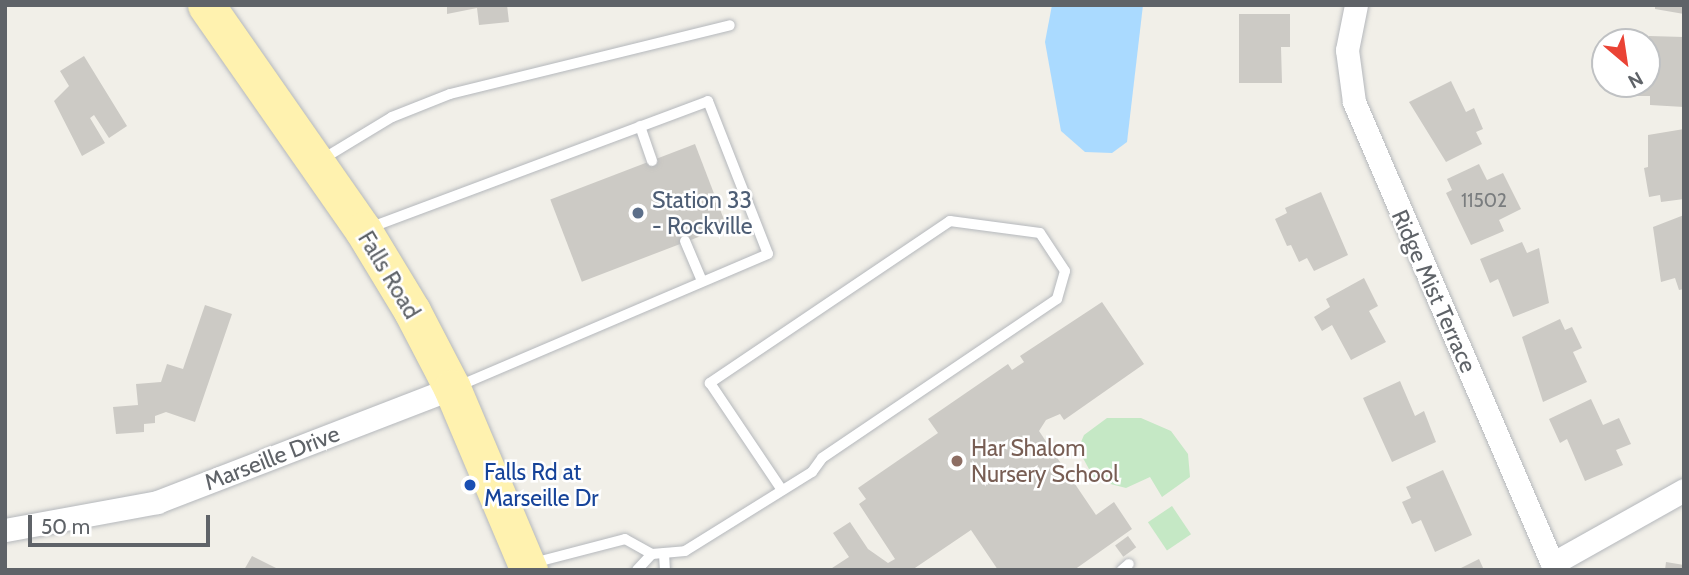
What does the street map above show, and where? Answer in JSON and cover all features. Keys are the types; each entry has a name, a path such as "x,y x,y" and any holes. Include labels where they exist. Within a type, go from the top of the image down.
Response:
{"main road":[{"name":"Falls Road","path":"206,5 363,230 452,388 528,567"}],"street":[{"name":"Ridge Mist Terrace","path":"1356,5 1347,50 1354,102 1554,567"},
{"name":"Marseille Drive","path":"5,530 157,502 452,388"},
{"path":"1554,567 1684,490"}],"lane":[{"path":"317,162 392,117 450,94 730,25"},
{"path":"363,230 708,101 768,254 452,388"},
{"path":"640,126 652,161"},
{"path":"528,567 625,539 652,554 685,551 782,490 1057,299 1065,271 1040,233 950,221 710,383 782,490"},
{"path":"685,241 702,281"},
{"path":"664,553 665,570"},
{"path":"637,570 652,554"}],"green space":[{"path":"1107,418 1141,418 1171,431 1188,454 1190,477 1162,497 1150,477 1126,488 1095,480 1078,449 1084,435"},
{"path":"1172,506 1191,534 1167,550 1148,522"}],"water":[{"path":"1052,5 1143,5 1127,142 1112,153 1085,152 1061,131 1045,42"}],"building":[{"path":"447,5 507,5 509,22 479,25 477,8 447,14"},
{"path":"1655,5 1684,5 1684,14 1655,9"},
{"path":"1239,14 1290,14 1290,47 1281,47 1282,83 1239,83"},
{"path":"1661,36 1684,37 1684,107 1650,105 1650,98 1661,98"},
{"path":"84,56 127,126 109,138 94,115 90,118 105,143 82,156 54,101 69,86 60,71"},
{"path":"1451,81 1466,112 1474,108 1483,129 1476,132 1482,144 1446,162 1409,102"},
{"path":"1684,129 1684,199 1661,202 1660,195 1649,197 1644,168 1648,167 1648,135"},
{"name":"Station 33 - Rockville","path":"695,144 727,226 582,282 550,200"},
{"path":"1479,164 1487,180 1503,173 1521,209 1499,220 1504,231 1471,245 1446,193 1452,190 1447,179"},
{"path":"1321,192 1348,255 1314,271 1307,258 1299,262 1291,245 1287,246 1275,219 1287,213 1285,208"},
{"path":"1684,215 1684,289 1679,290 1675,278 1661,282 1653,227"},
{"path":"1522,242 1527,253 1539,248 1549,303 1513,317 1498,279 1490,283 1480,259"},
{"path":"1364,278 1378,306 1369,311 1386,342 1351,360 1332,325 1322,331 1314,317 1330,307 1326,299"},
{"path":"1102,302 1144,364 1064,420 1060,414 1046,420 1039,431 1096,515 1114,502 1132,529 1074,570 998,570 971,530 912,570 829,570 849,557 833,533 850,522 868,549 888,563 895,559 859,504 866,499 858,488 938,433 928,419 1008,364 1012,370 1024,362 1020,356"},
{"path":"205,305 232,314 195,422 166,412 155,416 155,423 144,424 144,432 116,434 113,407 138,405 136,384 161,382 167,364 183,369"},
{"path":"1560,319 1565,330 1572,327 1582,348 1573,352 1587,382 1543,402 1522,337"},
{"path":"1400,381 1415,416 1424,411 1436,442 1392,462 1363,398"},
{"path":"1591,399 1603,425 1619,418 1631,444 1616,450 1623,465 1585,481 1567,439 1560,443 1549,419"},
{"path":"1443,470 1472,535 1435,552 1421,520 1412,524 1402,502 1411,498 1406,487"},
{"path":"1128,536 1136,547 1123,557 1115,545"},
{"path":"252,556 280,570 244,570"},
{"path":"1479,559 1484,570 1457,570"},
{"path":"1666,562 1684,565 1684,570 1665,570"}],"place":[{"name":"Station 33 - Rockville","path":"638,213"},
{"name":"Har Shalom Nursery School","path":"957,461"},
{"name":"Falls Rd at Marseille Dr","path":"470,485"}]}
